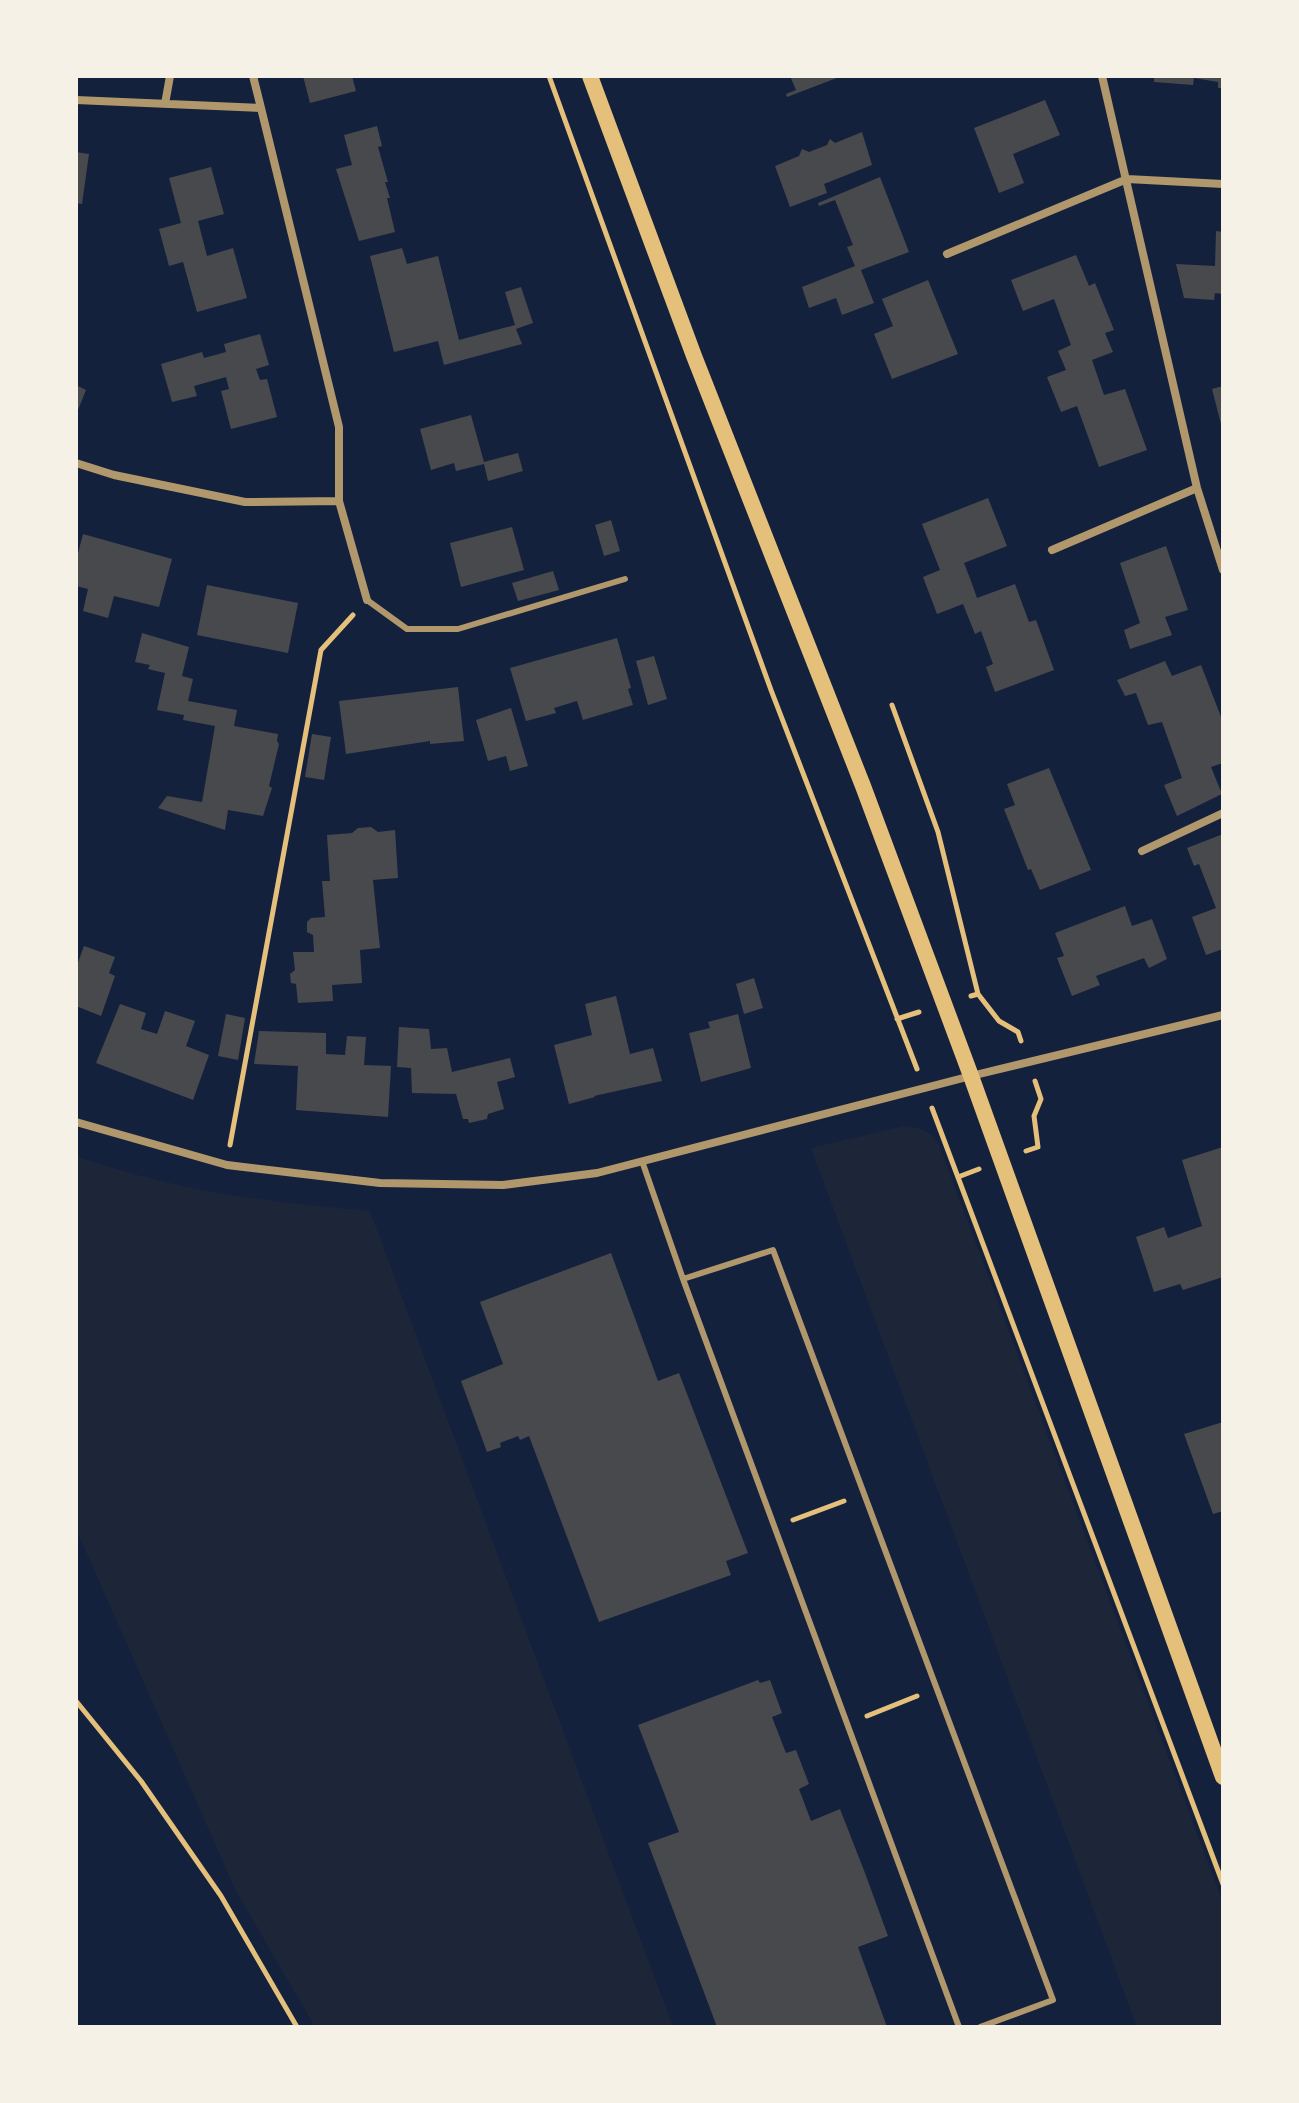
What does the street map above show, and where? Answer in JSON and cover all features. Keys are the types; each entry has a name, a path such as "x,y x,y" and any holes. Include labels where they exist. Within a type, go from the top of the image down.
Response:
{"main road":[{"path":"590,76 694,356 863,786 971,1076 1223,1777"}],"street":[{"path":"165,104 170,76"},
{"path":"253,76 339,427 339,501 367,600"},
{"path":"1102,76 1197,488 1223,570"},
{"path":"76,100 261,108"},
{"path":"947,254 1127,179 1223,184"},
{"path":"76,463 114,475 245,502 339,501"},
{"path":"1052,550 1197,488"},
{"path":"1142,851 1223,813"},
{"path":"76,1122 227,1165 380,1183 503,1185 597,1173 971,1076 1223,1015"}],"lane":[{"path":"367,600 407,629 458,629 625,579"},
{"path":"642,1161 959,2027"},
{"path":"683,1279 773,1250 1053,2000 980,2027"}],"path":[{"path":"549,76 771,690 925,1090 1223,1884"},
{"path":"227,1165 321,650 367,600"},
{"path":"892,705 938,832 978,994"},
{"path":"776,1527 863,1493"},
{"path":"848,1724 936,1688"},
{"path":"76,1701 141,1781 221,1896 297,2027"}],"shaded area":[{"path":"904,1126 924,1131 939,1145 1223,1903 1223,2027 1137,2027 811,1148"},
{"path":"76,1156 149,1178 221,1193 370,1211 673,2027 315,2027 236,1891 76,1529"}],"building":[{"path":"303,76 352,76 356,91 310,103"},
{"path":"790,76 842,76 787,97 786,94 796,90"},
{"path":"1154,76 1223,76 1223,88 1218,88 1218,82 1194,78 1193,85 1154,82"},
{"path":"1045,100 1060,135 1013,154 1024,183 999,193 974,128"},
{"path":"377,126 382,146 378,147 388,182 385,182 390,198 387,198 395,232 359,241 336,169 352,165 344,135"},
{"path":"862,132 872,165 824,184 827,193 790,207 775,166 799,156 802,149 809,152 827,145 830,139 835,143"},
{"path":"76,152 89,154 82,204 76,203"},
{"path":"211,167 224,214 198,221 207,256 233,248 247,298 197,312 183,262 169,266 159,229 181,223 169,178"},
{"path":"880,177 909,252 861,270 874,303 842,315 836,298 809,308 802,287 855,266 847,247 853,245 835,200 819,206 818,203"},
{"path":"1216,231 1223,232 1223,294 1215,293 1214,300 1184,298 1176,264 1215,266"},
{"path":"402,248 407,264 438,256 459,340 515,325 505,292 521,287 533,323 516,329 522,344 444,365 438,341 394,352 370,256"},
{"path":"1076,255 1089,286 1095,283 1114,330 1105,333 1113,352 1092,360 1104,395 1125,389 1147,450 1099,467 1077,406 1061,412 1047,377 1066,370 1058,351 1071,345 1054,299 1023,311 1011,280"},
{"path":"928,280 958,354 892,379 874,334 893,326 882,299"},
{"path":"260,334 269,365 256,369 260,380 267,379 277,417 231,429 221,391 229,389 226,377 194,386 197,396 172,402 161,364 202,352 204,358 226,352 224,344"},
{"path":"76,385 86,390 76,415"},
{"path":"1223,386 1223,428 1222,428 1212,389"},
{"path":"471,415 484,462 518,453 523,471 488,481 484,464 456,471 454,463 431,470 420,429"},
{"path":"988,498 1007,546 964,563 977,598 1015,584 1029,622 1036,620 1054,670 995,692 986,667 993,664 981,631 975,634 963,604 937,614 923,577 940,570 922,524"},
{"path":"611,520 620,551 604,556 595,525"},
{"path":"512,527 524,570 461,587 450,543"},
{"path":"83,534 172,559 159,607 114,596 108,618 83,611 88,589 76,586 76,561"},
{"path":"1166,546 1188,610 1165,617 1172,635 1130,649 1124,630 1140,623 1120,563"},
{"path":"553,571 559,590 518,601 512,583"},
{"path":"207,585 298,603 288,653 197,635"},
{"path":"142,633 189,647 182,676 193,679 188,701 237,710 234,726 278,734 279,744 269,786 272,788 263,816 228,810 225,830 158,808 167,796 202,802 215,726 183,720 184,715 157,710 165,673 135,662"},
{"path":"617,638 633,705 583,720 577,701 554,708 556,713 526,721 510,668"},
{"path":"654,656 667,699 648,705 636,661"},
{"path":"1165,661 1172,676 1201,665 1223,722 1223,763 1211,767 1222,794 1177,816 1164,785 1182,778 1162,722 1148,725 1136,693 1125,696 1117,680"},
{"path":"458,687 464,741 430,744 430,741 346,754 339,701"},
{"path":"511,708 528,766 510,771 506,756 488,761 476,720"},
{"path":"312,734 331,737 324,780 305,777"},
{"path":"1049,768 1091,870 1040,890 1031,869 1028,870 1004,809 1015,805 1007,784"},
{"path":"371,827 378,832 395,830 398,878 373,880 380,948 360,950 362,983 332,985 333,1001 298,1003 296,984 291,983 290,974 295,970 293,952 314,952 313,935 307,932 307,922 311,918 325,917 322,881 330,881 327,835 352,833 358,828"},
{"path":"1223,834 1223,949 1206,955 1192,917 1216,908 1199,864 1194,866 1187,848"},
{"path":"1125,906 1132,926 1152,919 1167,959 1149,968 1144,958 1096,976 1100,985 1072,996 1057,958 1064,956 1055,933"},
{"path":"84,946 115,957 109,973 115,976 101,1016 76,1006 76,968"},
{"path":"754,978 763,1008 744,1014 736,984"},
{"path":"616,996 630,1054 653,1048 662,1081 569,1104 554,1045 592,1035 585,1004"},
{"path":"120,1004 146,1013 141,1029 157,1034 165,1011 195,1021 186,1046 209,1055 193,1100 96,1063"},
{"path":"226,1014 245,1018 238,1060 218,1056"},
{"path":"738,1014 751,1068 701,1082 689,1033 710,1028 708,1022"},
{"path":"399,1027 429,1029 431,1049 447,1048 452,1072 510,1058 515,1077 497,1082 504,1109 488,1114 487,1119 469,1123 468,1119 463,1119 456,1094 412,1093 411,1068 397,1067"},
{"path":"259,1031 326,1033 326,1054 345,1055 347,1036 366,1037 364,1065 391,1066 388,1117 296,1110 298,1066 254,1064"},
{"path":"1223,1147 1223,1277 1183,1290 1180,1284 1154,1292 1136,1237 1164,1227 1168,1238 1202,1226 1182,1160"},
{"path":"611,1253 658,1381 679,1373 748,1553 726,1561 731,1575 599,1622 529,1436 520,1440 518,1436 487,1452 461,1381 503,1364 480,1302"},
{"path":"1223,1422 1223,1511 1213,1514 1184,1434"},
{"path":"758,1680 760,1683 770,1680 782,1713 772,1717 786,1753 796,1750 809,1784 799,1789 811,1821 840,1809 865,1873 888,1936 858,1947 887,2027 717,2027 648,1843 679,1832 638,1725"}]}
